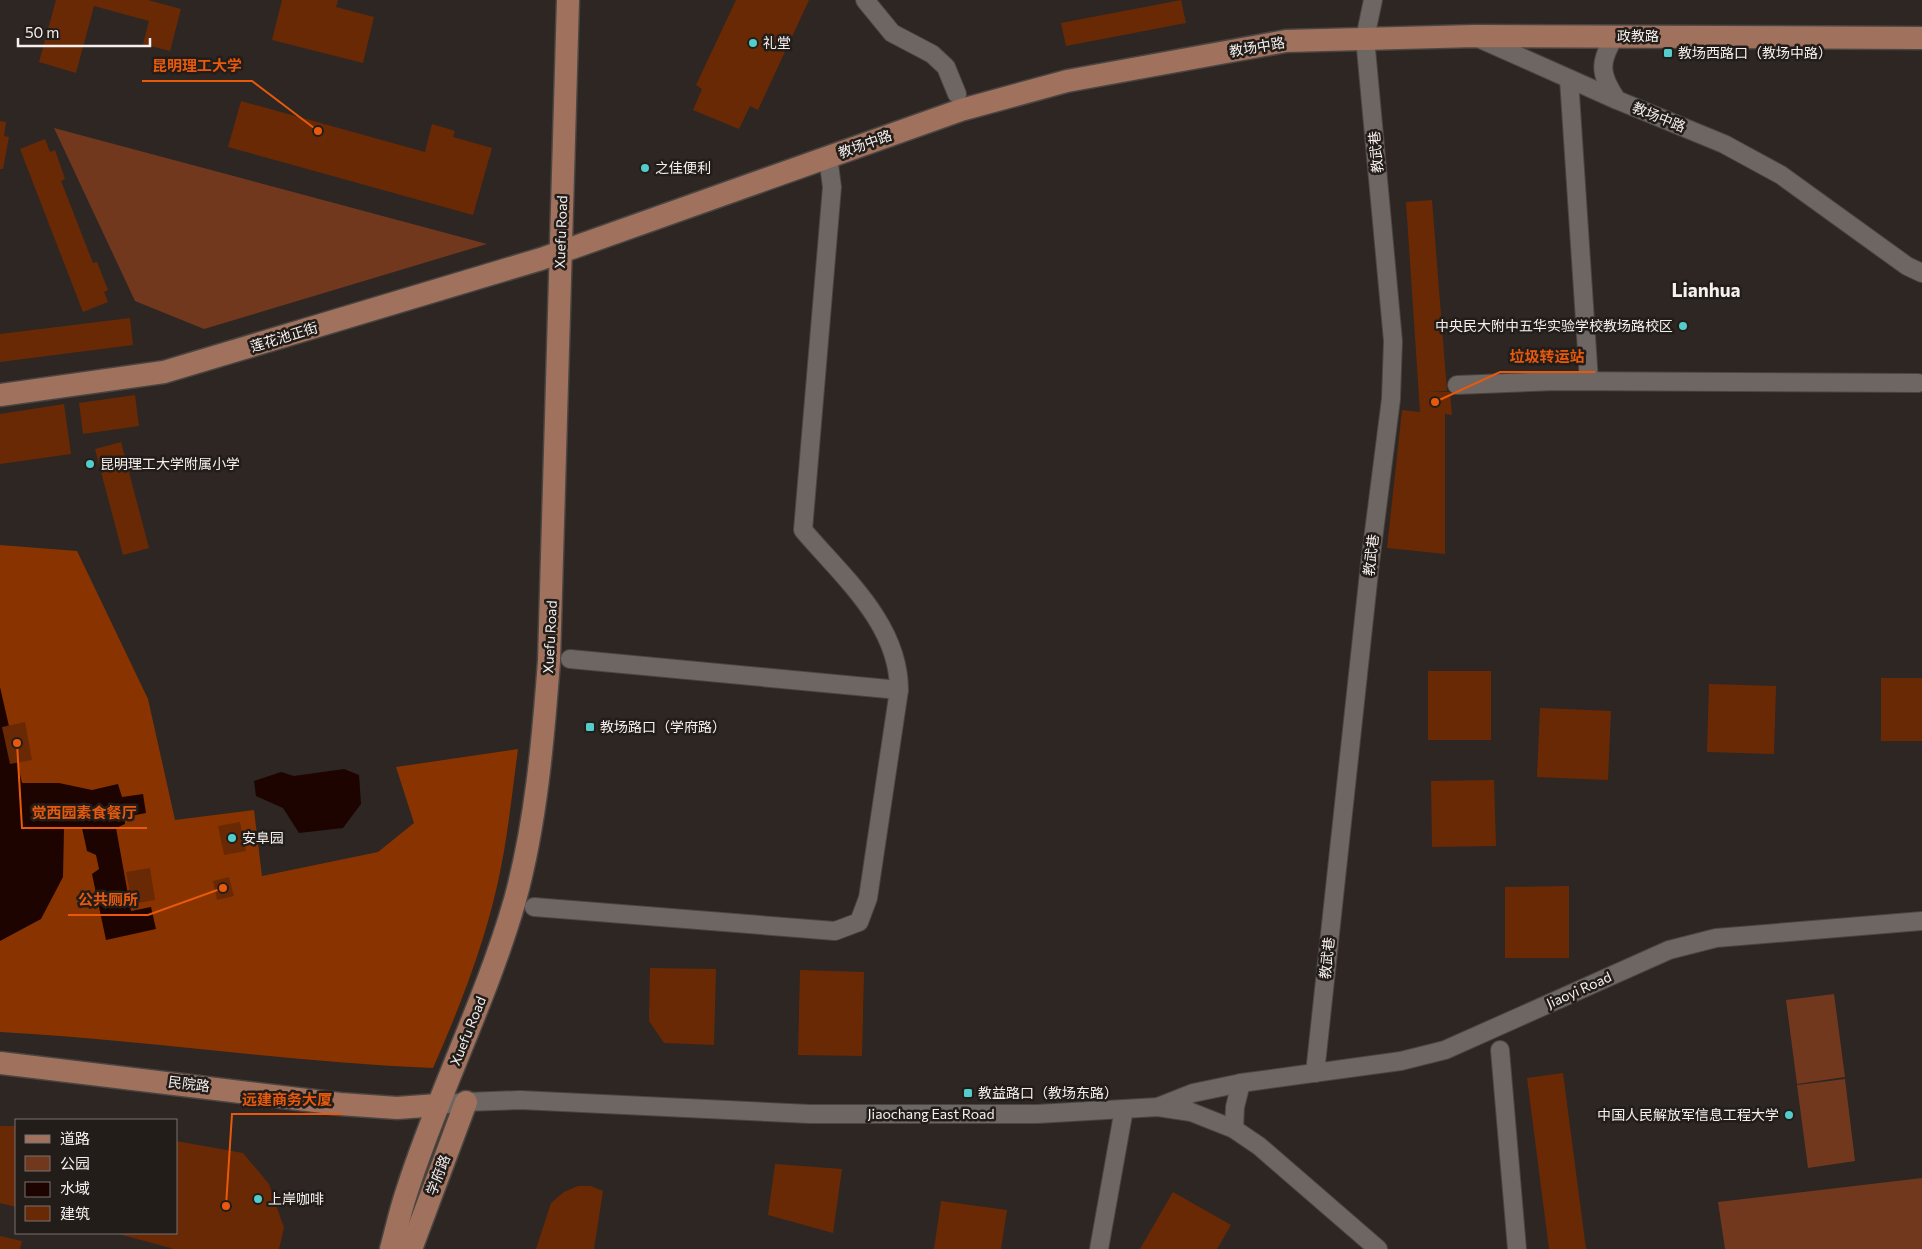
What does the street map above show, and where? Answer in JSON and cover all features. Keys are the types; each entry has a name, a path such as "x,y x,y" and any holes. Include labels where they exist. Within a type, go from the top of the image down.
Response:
{"main road":[{"name":"Xuefu Road","path":"391,1249 406,1194 438,1105 485,989 515,900 524,859 541,754 550,652 568,0"},
{"name":"教场中路","path":"561,251 961,110 1067,81 1286,42 1475,36"},
{"name":"政教路","path":"1475,36 1922,38"},
{"name":"莲花池正街","path":"0,395 164,372 541,260 561,251"},
{"name":"民院路","path":"0,1062 340,1104 398,1108 438,1105"},
{"name":"学府路","path":"411,1249 466,1102"}],"street":[{"path":"865,0 892,33 932,54 946,67 957,94"},
{"name":"教武巷","path":"1315,1072 1370,563 1392,399 1393,341 1365,38 1372,0"},
{"name":"教场中路","path":"1475,36 1617,100 1724,144 1781,175 1907,266 1922,273"},
{"path":"1615,36 1606,51 1602,66 1607,85 1617,100"},
{"path":"1569,79 1588,381"},
{"path":"534,907 835,931 859,922 868,898 899,690 899,669 891,645 879,620 803,530 832,187 828,157"},
{"path":"1457,385 1588,381 1918,383"},
{"path":"570,659 899,690"},
{"name":"Jiaoyi Road","path":"1158,1107 1194,1093 1242,1083 1401,1061 1445,1050 1669,950 1716,938 1922,921"},
{"path":"1500,1050 1517,1249"},
{"path":"1234,1129 1235,1107 1242,1083"},
{"name":"Jiaochang East Road","path":"438,1105 520,1100 810,1114 1037,1114 1158,1107 1190,1112 1234,1129 1259,1146 1378,1249"},
{"path":"1099,1249 1124,1109"}],"green space":[{"path":"54,128 487,244 204,329 135,301"},
{"path":"1834,994 1845,1077 1797,1084 1786,1000"},
{"path":"1845,1079 1855,1161 1808,1168 1797,1085"},
{"path":"1922,1178 1922,1249 1725,1249 1718,1202"}],"shaded area":[{"path":"0,545 77,551 148,699 175,820 254,810 262,876 378,852 414,823 396,767 518,749 509,820 490,915 474,967 433,1068 325,1061 108,1040 0,1032"}],"water":[{"path":"0,687 22,783 59,783 92,790 118,784 122,797 143,794 146,813 125,817 125,824 116,828 131,911 151,907 156,929 106,940 92,874 99,869 96,855 87,851 82,828 64,829 63,877 41,919 0,941"},
{"path":"344,769 359,775 361,804 343,828 299,833 283,808 256,796 254,781 281,772 294,776"}],"building":[{"path":"56,0 148,0 181,9 170,51 143,44 149,21 94,6 76,73 39,62"},
{"path":"282,0 338,0 336,7 374,17 363,63 272,40"},
{"name":"礼堂","path":"736,0 809,0 758,110 750,106 739,129 693,110 702,89 696,85"},
{"path":"1181,0 1186,23 1066,46 1061,23"},
{"path":"241,101 425,152 432,124 455,131 453,137 492,148 473,215 228,147"},
{"path":"0,121 6,122 4,136 9,137 3,169 0,169"},
{"path":"45,139 50,152 55,150 65,179 61,181 93,263 97,262 108,290 104,292 108,302 83,312 20,149"},
{"path":"1432,200 1447,391 1427,392 1450,392 1452,415 1445,414 1445,554 1387,548 1402,410 1420,412 1406,202"},
{"path":"130,318 133,345 0,362 0,334"},
{"path":"135,395 139,426 83,434 79,403"},
{"path":"64,404 71,454 0,464 0,414"},
{"path":"121,442 149,548 123,555 95,449"},
{"path":"1428,671 1491,671 1491,740 1428,740"},
{"path":"1881,678 1922,678 1922,741 1881,741"},
{"path":"1709,684 1776,686 1774,754 1707,752"},
{"path":"1540,708 1611,711 1608,780 1537,777"},
{"path":"25,722 32,760 10,764 2,727"},
{"path":"1494,780 1496,846 1432,847 1431,781"},
{"name":"安阜园","path":"240,822 246,851 224,855 218,826"},
{"path":"150,868 155,900 132,904 126,872"},
{"path":"229,877 234,896 217,900 213,881"},
{"path":"1569,886 1569,958 1505,958 1505,887"},
{"path":"650,968 716,969 714,1045 664,1043 649,1021"},
{"path":"800,970 864,972 862,1056 798,1055"},
{"path":"1563,1073 1586,1249 1549,1249 1527,1078"},
{"path":"0,1126 15,1126 15,1207 0,1203"},
{"path":"178,1141 243,1153 269,1184 284,1228 279,1249 174,1249 119,1234 178,1234"},
{"path":"775,1164 842,1169 833,1233 768,1215"},
{"path":"578,1186 591,1186 603,1191 594,1249 536,1249 551,1203 564,1192"},
{"path":"1173,1192 1231,1225 1217,1249 1140,1249"},
{"path":"941,1201 1007,1210 1001,1249 934,1249"},
{"path":"0,1236 22,1241 20,1249 0,1249"}],"place":[{"name":"礼堂","path":"753,43"},
{"name":"教场西路口（教场中路）","path":"1668,53"},
{"name":"昆明理工大学","path":"318,131"},
{"name":"之佳便利","path":"645,168"},
{"name":"中央民大附中五华实验学校教场路校区","path":"1683,326"},
{"name":"垃圾转运站","path":"1435,402"},
{"name":"昆明理工大学附属小学","path":"90,464"},
{"name":"教场路口（学府路）","path":"590,727"},
{"name":"觉西园素食餐厅","path":"17,743"},
{"name":"安阜园","path":"232,838"},
{"name":"公共厕所","path":"223,888"},
{"name":"教益路口（教场东路）","path":"968,1093"},
{"name":"中国人民解放军信息工程大学","path":"1789,1115"},
{"name":"上岸咖啡","path":"258,1199"},
{"name":"远建商务大厦","path":"226,1206"}],"district":[{"name":"Lianhua","path":"1706,290"}]}
